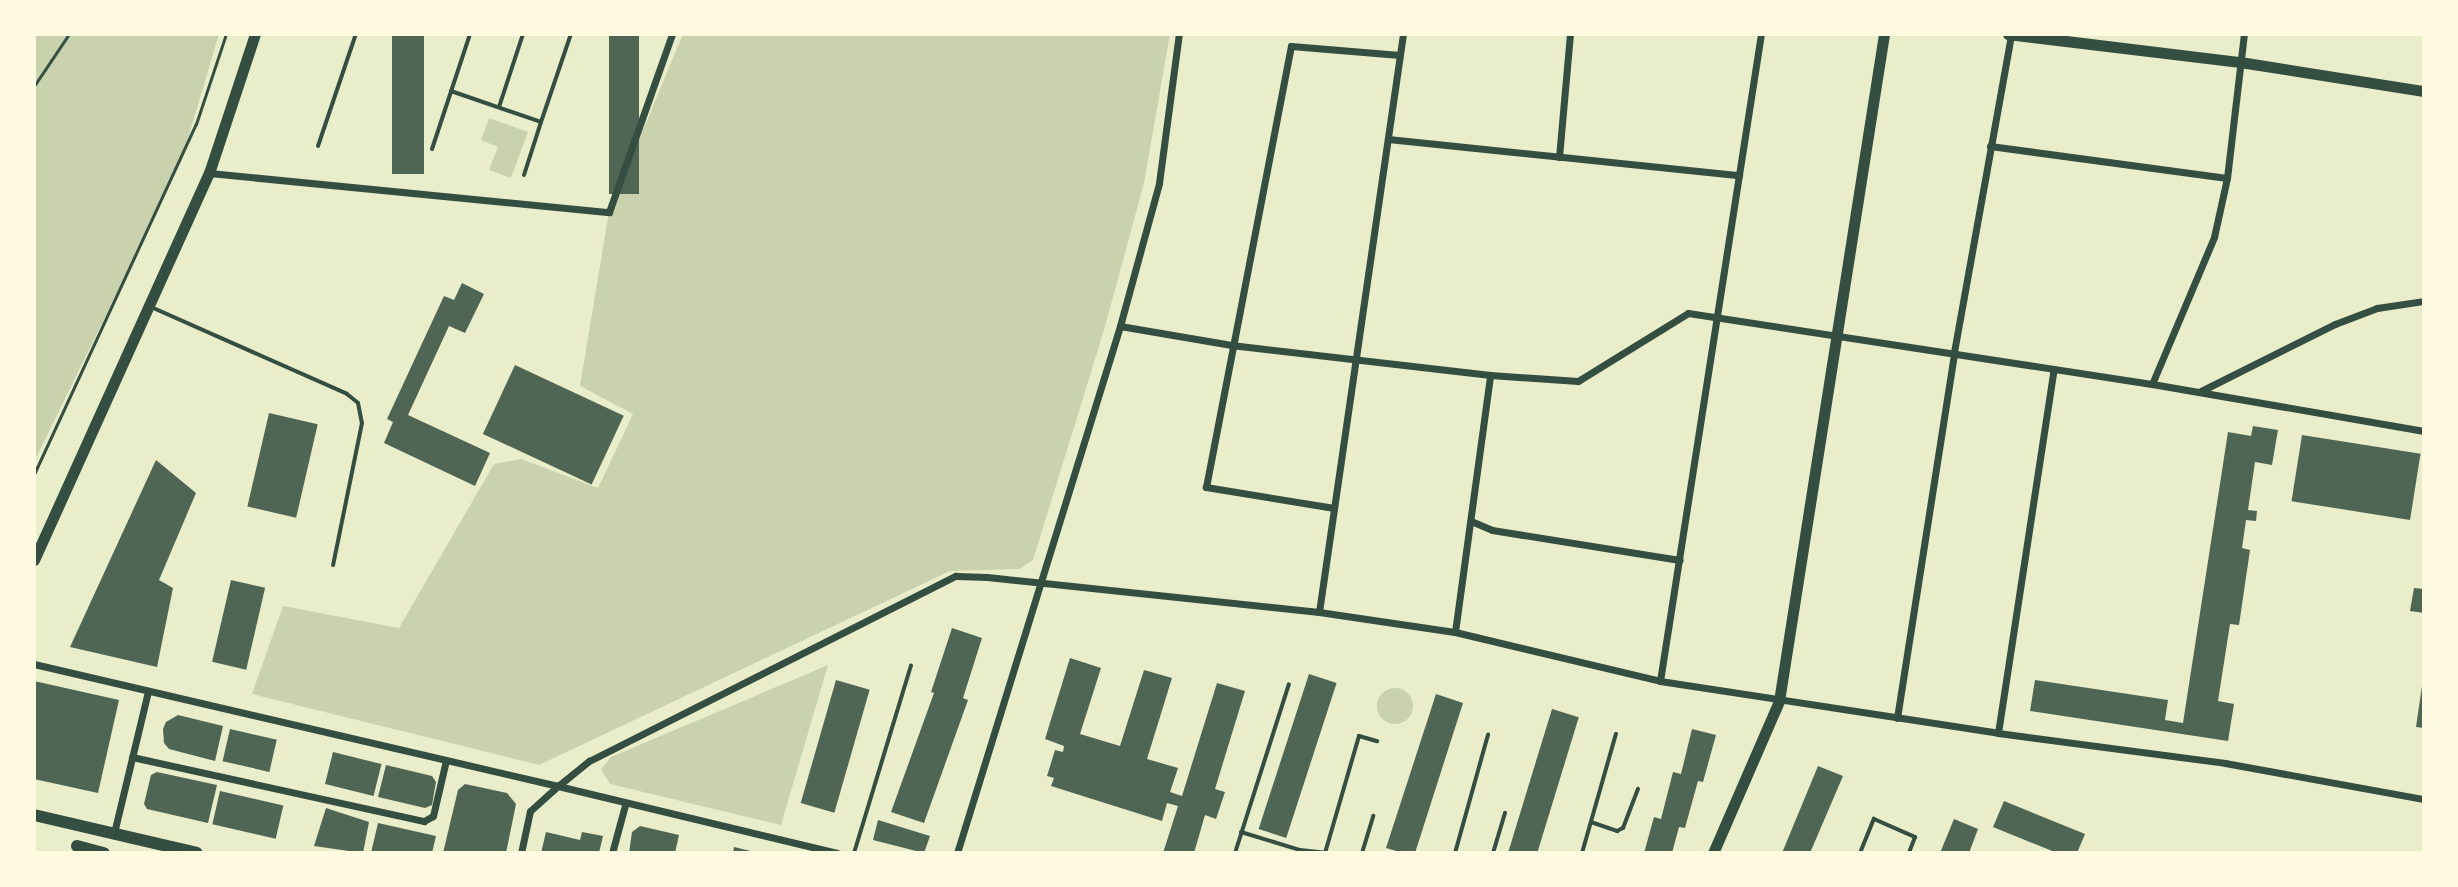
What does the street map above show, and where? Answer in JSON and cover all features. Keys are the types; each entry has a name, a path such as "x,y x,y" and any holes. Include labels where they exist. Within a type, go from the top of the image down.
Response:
{"main road":[{"path":"34,560 209,173 255,34"},
{"path":"1713,853 1779,701 1840,336 1884,34"},
{"path":"2010,34 2240,62 2424,91"},
{"path":"34,806 53,817"},
{"path":"34,815 197,853"},
{"path":"34,822 53,817"},
{"path":"77,846 104,853"}],"street":[{"path":"209,173 609,212 672,34"},
{"path":"957,853 1120,326 1159,183 1179,34"},
{"path":"1319,612 1403,34"},
{"path":"1559,157 1570,34"},
{"path":"1660,681 1761,34"},
{"path":"1897,718 1954,352 2010,34"},
{"path":"2152,384 2214,237 2227,178 2244,34"},
{"path":"1334,508 1206,487 1291,46 1400,55"},
{"path":"1388,139 1739,175"},
{"path":"1990,146 2227,178"},
{"path":"2199,392 2335,324 2377,308 2424,301"},
{"path":"1120,326 1231,345 1490,375 1578,381 1688,313 1954,352 2424,431"},
{"path":"1998,733 2054,369"},
{"path":"1455,632 1490,375"},
{"path":"1471,521 1492,530 1680,560"},
{"path":"521,853 530,811 589,761 956,576 1319,612 1455,632 1660,681 1998,733 2225,763 2424,799"},
{"path":"34,664 837,853"},
{"path":"114,833 148,691"},
{"path":"132,757 424,821 433,816 446,760"},
{"path":"612,853 625,805"}],"lane":[{"path":"318,146 356,34"},
{"path":"432,149 470,34"},
{"path":"499,107 523,34"},
{"path":"524,175 571,34"},
{"path":"451,91 541,122"},
{"path":"149,306 347,394 358,403 362,423 333,565"},
{"path":"854,853 911,665"},
{"path":"1235,853 1289,684"},
{"path":"1582,853 1616,734"},
{"path":"1455,853 1488,735"},
{"path":"1241,832 1300,850 1327,852 1359,736 1377,741"},
{"path":"1591,822 1617,831 1623,828 1638,789"},
{"path":"1493,853 1505,813"},
{"path":"1362,853 1373,816"},
{"path":"1860,853 1874,819 1915,837 1909,853"}],"path":[{"path":"34,86 69,34"},
{"path":"34,474 196,124 226,34"}],"green space":[{"path":"34,34 219,34 181,162 34,462"},
{"path":"683,34 1170,34 1144,183 1104,330 1033,560 1020,569 950,571 539,765 252,694 283,606 399,628 494,464 521,459 598,488 633,414 580,386 609,212"},
{"path":"489,118 528,132 511,178 489,170 498,147 481,140"},
{"path":"828,665 781,825 610,784 601,769 611,757"},
{"path":"1395,688 1408,693 1413,706 1408,719 1395,724 1382,719 1377,706 1382,693"}],"building":[{"path":"392,34 424,34 424,174 392,174"},
{"path":"609,34 639,34 639,194 609,194"},
{"path":"462,283 484,294 465,333 449,326 408,415 490,453 475,486 384,443 393,422 387,419 444,296 454,300"},
{"path":"515,365 624,416 592,485 483,434"},
{"path":"269,413 318,424 296,518 247,507"},
{"path":"2253,426 2278,430 2272,465 2255,462 2248,510 2257,511 2256,521 2246,520 2242,548 2250,550 2239,625 2230,624 2218,701 2234,704 2228,741 2030,711 2035,680 2168,700 2165,720 2183,723 2228,432 2251,436"},
{"path":"2302,435 2421,454 2410,520 2292,501"},
{"path":"156,460 196,493 159,580 173,588 157,667 70,647"},
{"path":"231,580 265,588 246,670 212,662"},
{"path":"2414,588 2424,589 2424,613 2410,611"},
{"path":"952,628 982,638 963,698 968,700 924,823 891,812 934,693 931,692"},
{"path":"1070,658 1101,668 1080,734 1120,746 1144,670 1172,678 1147,759 1178,768 1170,792 1182,796 1217,683 1245,691 1215,789 1225,792 1216,819 1205,815 1194,853 1163,853 1178,806 1167,803 1162,821 1051,786 1054,778 1047,776 1055,750 1063,752 1064,746 1045,739"},
{"path":"1309,674 1337,683 1286,838 1259,829"},
{"path":"836,680 870,690 834,813 801,803"},
{"path":"34,681 119,700 98,793 34,779"},
{"path":"2424,687 2424,728 2416,727"},
{"path":"1436,694 1463,703 1415,853 1403,853 1386,848"},
{"path":"1552,709 1579,717 1537,853 1508,853"},
{"path":"178,715 223,726 215,761 169,749 164,743 166,722"},
{"path":"230,729 277,740 269,772 223,761"},
{"path":"1692,729 1716,735 1703,782 1698,781 1685,828 1679,827 1672,853 1644,853 1654,817 1661,819 1673,772 1681,774"},
{"path":"333,752 382,764 374,796 325,784"},
{"path":"386,765 432,776 436,782 432,805 425,808 378,797"},
{"path":"1818,766 1843,776 1810,853 1782,853"},
{"path":"157,772 217,785 208,823 147,809 144,804 151,775"},
{"path":"465,784 507,793 516,804 506,853 443,853 458,790"},
{"path":"220,791 283,806 276,839 212,824"},
{"path":"2004,801 2085,834 2077,853 2057,853 1993,827"},
{"path":"326,808 369,822 363,853 314,846"},
{"path":"1954,819 1978,829 1969,853 1940,853"},
{"path":"878,820 930,836 924,853 873,840"},
{"path":"378,823 436,836 432,853 371,853"},
{"path":"640,826 679,835 675,853 629,853 632,832"},
{"path":"546,832 580,840 582,832 603,836 599,853 541,853"},
{"path":"734,847 755,852 733,853"}]}
